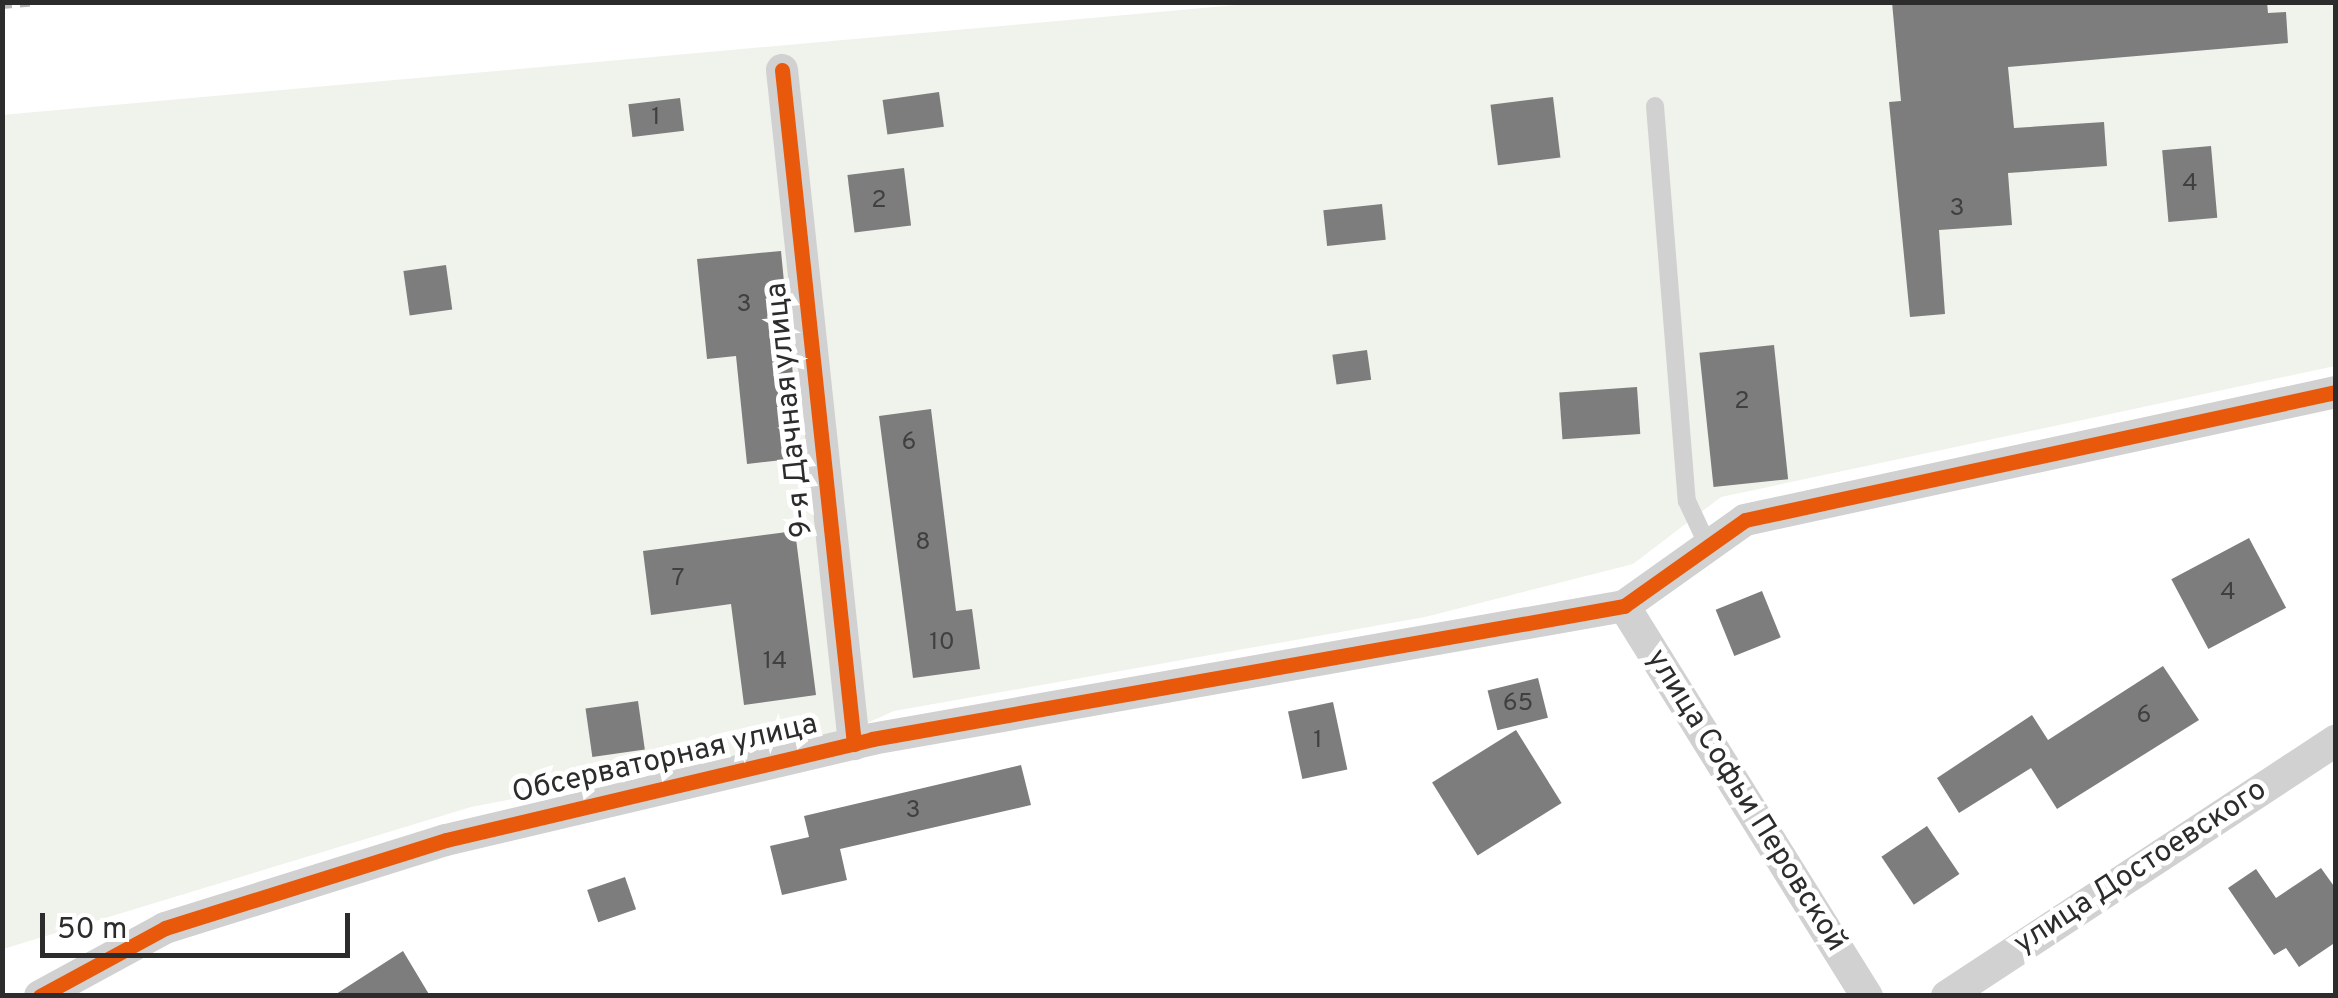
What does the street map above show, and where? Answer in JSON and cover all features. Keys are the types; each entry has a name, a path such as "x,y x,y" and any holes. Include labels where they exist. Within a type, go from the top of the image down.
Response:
{"street":[{"name":"9-я Дачная улица","path":"782,70 854,744"},
{"path":"1624,606 1745,520 2336,392"},
{"name":"Обсерваторная улица","path":"40,996 165,928 409,852 854,744 1624,606"},
{"name":"улица Софьи Перовской","path":"1624,606 1867,996"},
{"name":"улица Достоевского","path":"1946,996 2336,740"}],"lane":[{"path":"1654,106 1687,501 1708,546"}],"shaded area":[{"path":"1259,3 2335,3 2335,366 1721,497 1633,564 1425,617 894,711 840,735 471,807 3,949 2,115"}],"building":[{"path":"1892,2 2267,2 2268,13 2286,12 2288,43 2008,67 2014,128 2104,122 2107,166 2008,173 2012,225 1939,230 1945,314 1910,317 1889,102 1901,101"},
{"path":"939,92 944,127 887,135 883,100"},
{"path":"1553,97 1560,158 1498,165 1490,105"},
{"path":"680,98 684,131 632,137 628,104"},
{"path":"2211,146 2217,218 2168,222 2162,150"},
{"path":"904,168 911,226 854,233 847,175"},
{"path":"1382,204 1386,240 1327,246 1323,210"},
{"path":"781,251 801,458 747,464 736,356 707,359 697,259"},
{"path":"446,265 452,310 410,316 403,271"},
{"path":"1774,345 1788,479 1714,487 1699,353"},
{"path":"1367,350 1371,380 1337,385 1332,355"},
{"path":"1637,387 1640,434 1562,439 1559,392"},
{"path":"931,409 956,611 972,609 980,669 913,678 879,416"},
{"path":"795,531 816,695 744,705 731,604 651,615 643,551"},
{"path":"2249,538 2286,608 2208,649 2171,579"},
{"path":"1762,591 1781,637 1734,656 1716,610"},
{"path":"2163,666 2199,720 2057,809 2031,768 1959,813 1937,778 2032,715 2048,740"},
{"path":"1538,678 1548,718 1497,730 1488,691"},
{"path":"638,701 645,750 592,757 586,708"},
{"path":"1333,702 1347,769 1302,779 1288,712"},
{"path":"1516,730 1562,803 1478,855 1432,782"},
{"path":"1021,765 1031,805 840,849 847,880 782,895 770,846 809,837 804,816"},
{"path":"1927,826 1959,874 1914,905 1881,857"},
{"path":"2321,868 2336,889 2336,942 2299,967 2286,948 2274,955 2228,888 2256,869 2276,898"},
{"path":"625,877 636,909 598,922 587,890"},
{"path":"403,951 430,996 333,996"}],"railway":[{"path":"2,5 34,2"}],"cycle path":[{"path":"782,70 854,744"},
{"path":"40,996 165,928 446,840 872,739 1624,606 1745,520 2336,392"}]}
